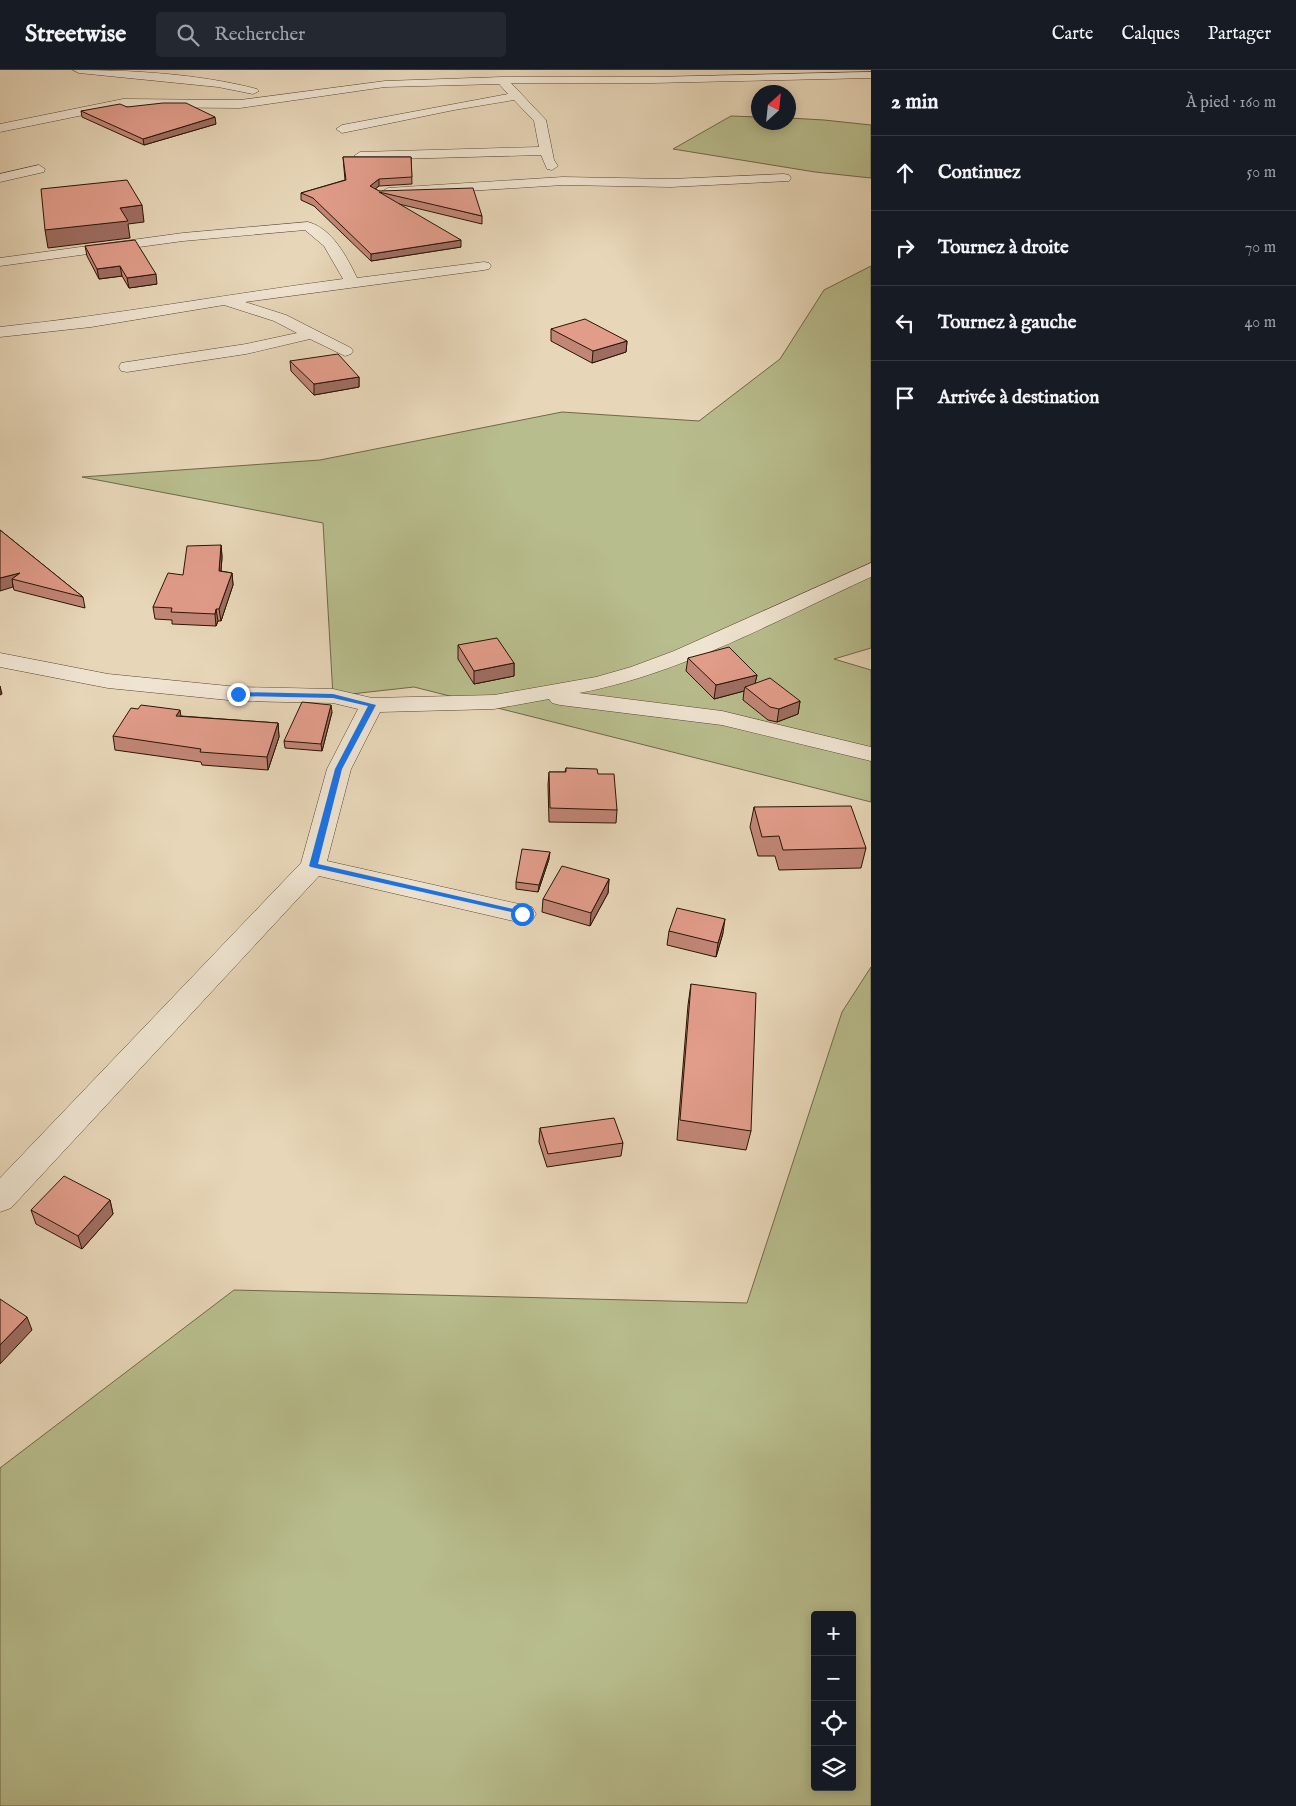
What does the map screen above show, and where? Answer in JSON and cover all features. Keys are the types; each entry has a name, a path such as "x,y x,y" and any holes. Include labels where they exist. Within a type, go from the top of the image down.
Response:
{"street":[{"path":"76,74 87,70 218,84 289,97"},
{"path":"494,70 515,96 540,120 548,160 563,182"},
{"path":"0,128 123,103 240,104 385,84 674,75 871,75"},
{"path":"100,93 123,103"},
{"path":"342,129 454,106 515,96"},
{"path":"360,156 546,151"},
{"path":"0,178 38,169"},
{"path":"379,192 563,182 671,183 784,178"},
{"path":"0,262 183,237 308,226 317,231 344,262 352,283"},
{"path":"0,332 90,322 224,300 484,266"},
{"path":"224,300 280,318 345,351"},
{"path":"127,367 246,348 312,334"},
{"path":"0,660 108,681 238,694 333,696 372,705 494,702 598,683 648,669 682,656 871,569"},
{"path":"538,695 722,718 871,754"},
{"path":"0,1199 313,866 339,769 372,705"},
{"path":"313,866 522,914"}],"green space":[{"path":"731,116 751,117 751,130 796,130 796,118 871,125 871,178 815,172 673,149"},
{"path":"871,266 871,648 834,659 871,670 871,802 414,687 333,696 323,523 82,477 320,460 562,412 699,421 780,359 824,290"},
{"path":"871,967 871,1806 0,1806 0,1468 234,1290 747,1303 842,1012"}],"building":[{"path":"163,103 186,103 215,117 143,139 81,111 120,104 127,107"},
{"path":"343,157 411,157 412,177 379,179 370,186 379,191 473,188 482,216 379,192 461,240 371,254 313,198 301,193 346,180"},
{"path":"127,180 142,205 120,208 128,221 45,230 41,189"},
{"path":"135,240 156,274 127,278 120,266 97,269 85,246"},
{"path":"585,319 627,341 593,351 551,329"},
{"path":"338,354 359,377 314,384 290,361"},
{"path":"0,530 83,597 12,579 20,573 0,578"},
{"path":"221,545 219,571 232,573 219,609 216,609 215,614 171,612 172,608 153,607 168,573 183,575 187,546"},
{"path":"497,638 514,663 474,671 458,645"},
{"path":"729,647 757,675 716,685 688,658"},
{"path":"770,678 800,701 779,709 770,707 745,687"},
{"path":"302,702 331,705 321,744 284,741"},
{"path":"141,705 180,710 176,716 278,723 267,757 200,752 201,749 113,736 131,708 138,709"},
{"path":"566,768 597,769 598,774 614,774 617,810 550,808 549,772 566,772"},
{"path":"851,806 866,848 783,850 779,836 762,837 754,807"},
{"path":"522,849 550,852 539,885 516,882"},
{"path":"562,866 609,879 591,913 543,899"},
{"path":"677,908 725,919 718,943 669,931"},
{"path":"691,984 756,993 751,1131 680,1120"},
{"path":"614,1118 623,1143 548,1154 540,1128"},
{"path":"64,1176 110,1200 78,1236 31,1210"},
{"path":"0,1299 27,1317 0,1345"}],"route":[{"path":"238,694 333,696 372,705 339,769 313,866 522,914"}]}
